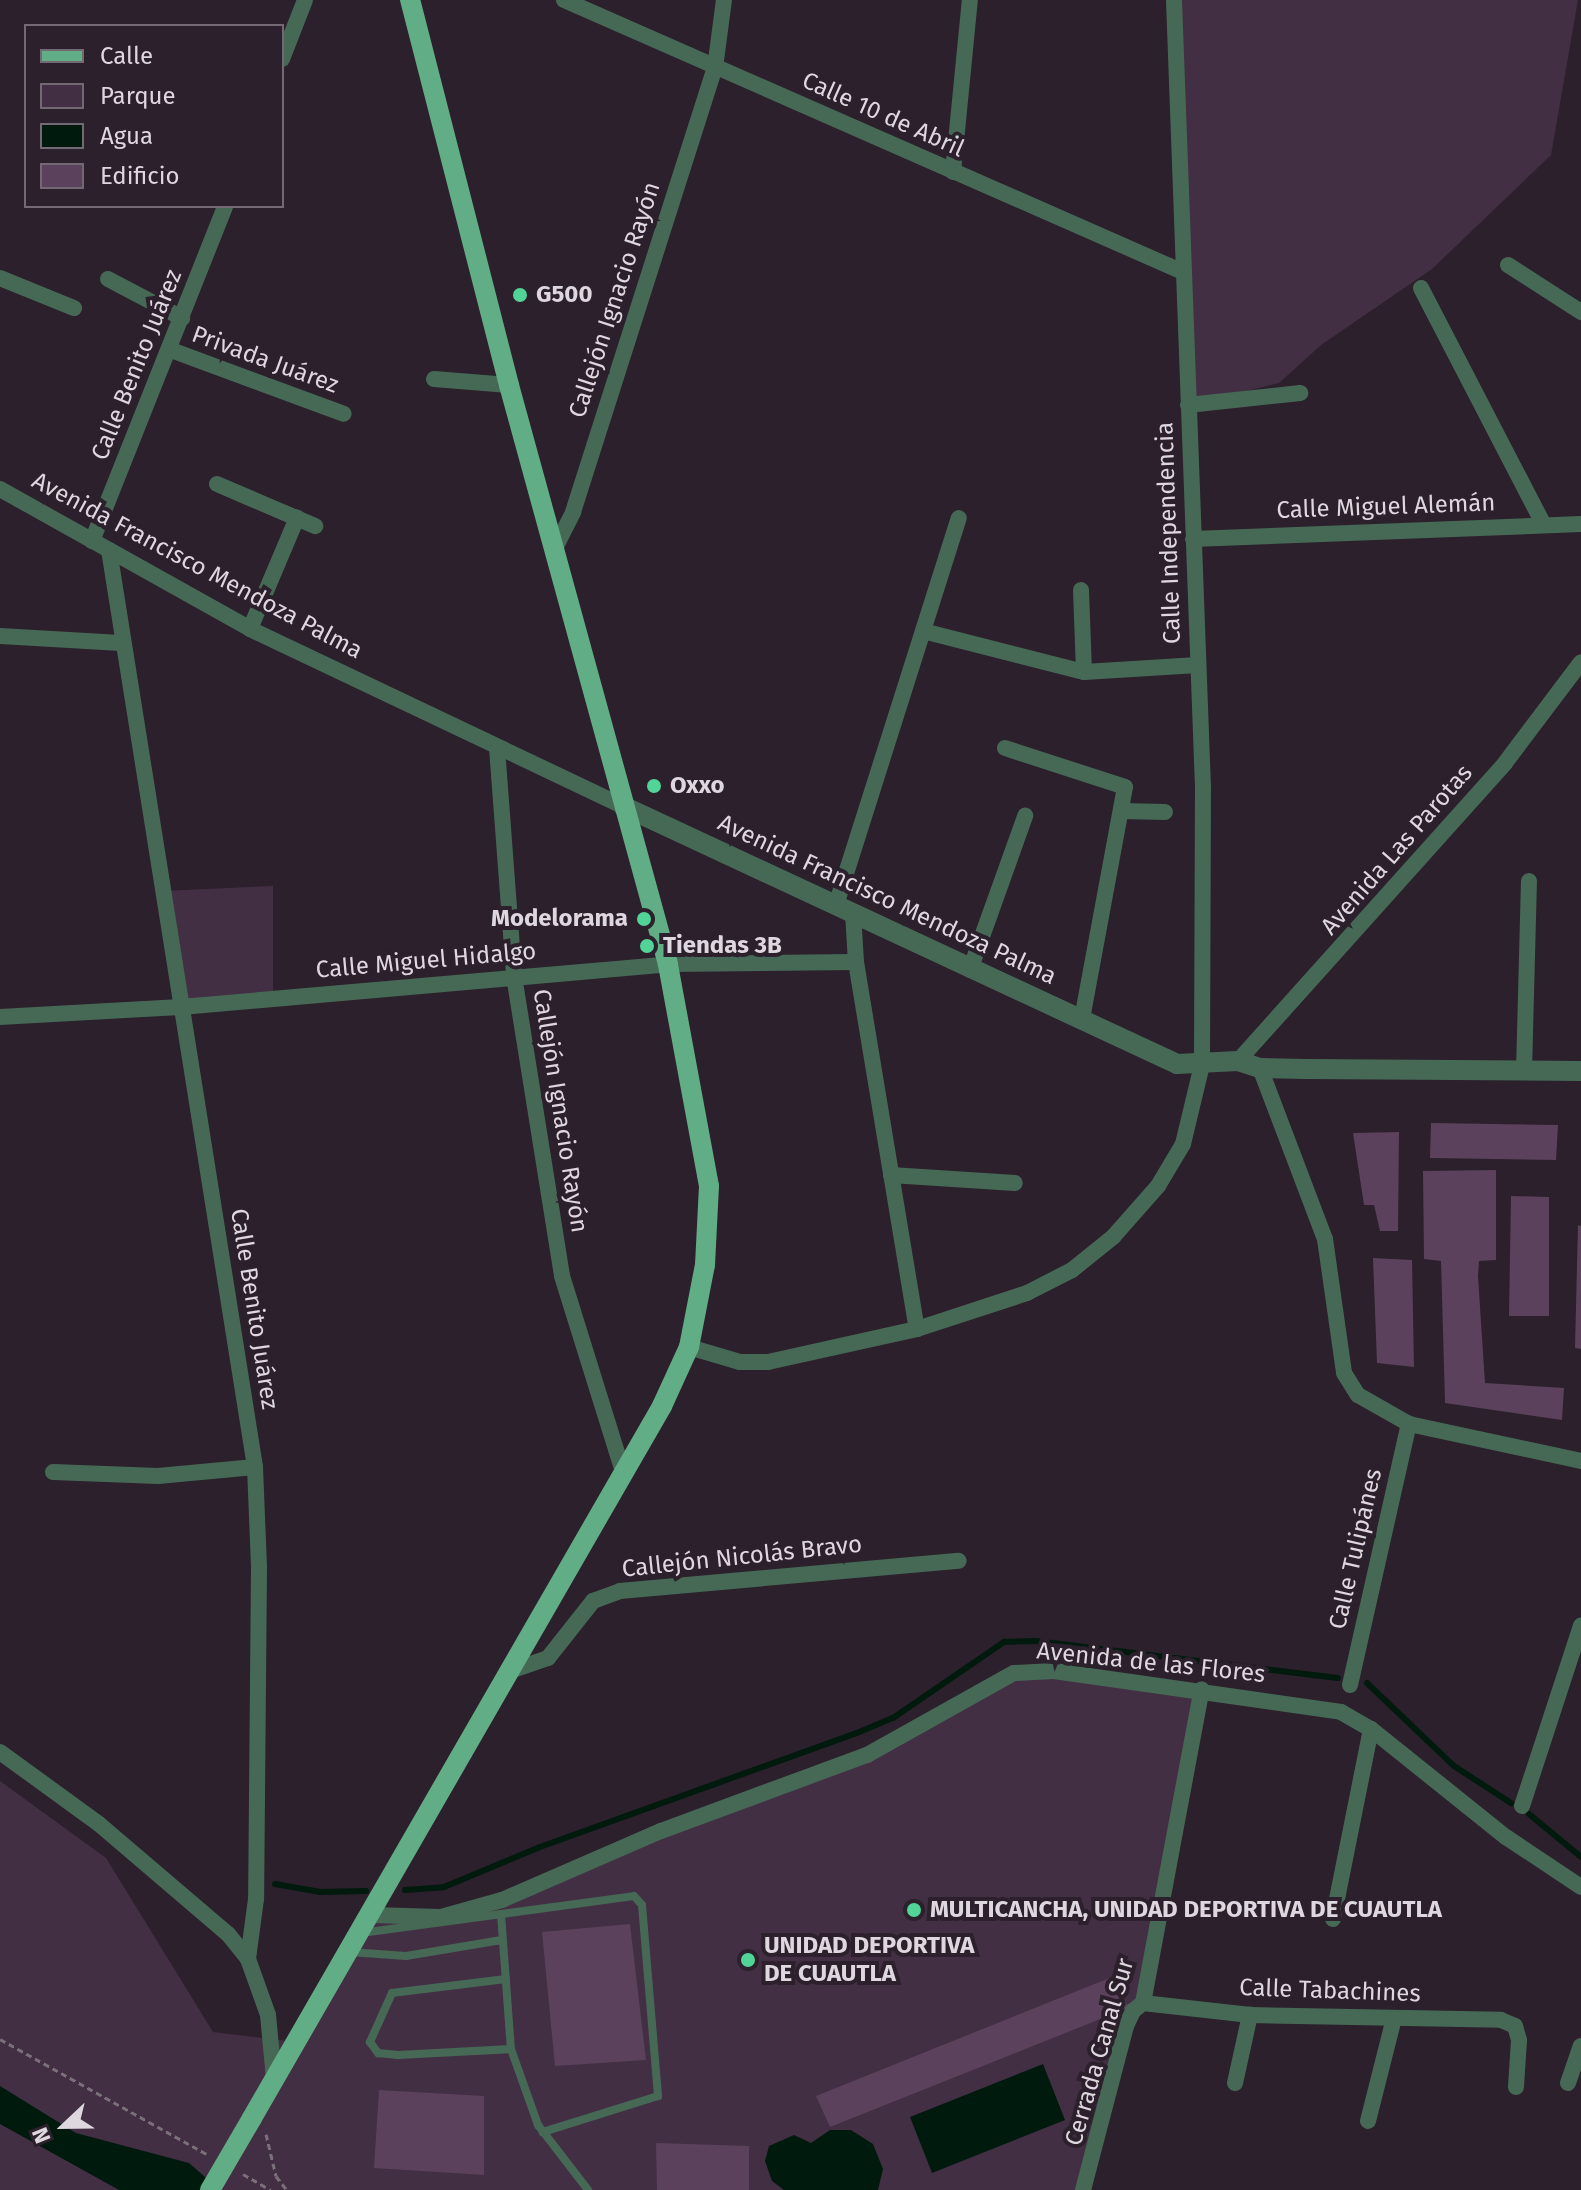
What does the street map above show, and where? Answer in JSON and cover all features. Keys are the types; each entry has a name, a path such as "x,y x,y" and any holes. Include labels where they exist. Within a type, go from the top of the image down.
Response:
{"main road":[{"path":"210,2190 513,1670 623,1472 689,1347 705,1265 709,1186 668,964 623,806 556,546 509,385 410,0"}],"street":[{"path":"284,54 305,0"},
{"name":"Calle 10 de Abril","path":"564,0 590,5 715,68 1183,272"},
{"name":"Callejón Ignacio Rayón","path":"556,546 573,512 715,68 724,0"},
{"path":"953,172 970,0"},
{"name":"Calle Independencia","path":"689,1347 740,1362 768,1362 917,1329 1027,1293 1072,1270 1113,1237 1158,1186 1183,1144 1202,1065 1198,665 1174,0"},
{"name":"Calle Benito Juárez","path":"92,541 171,350 224,208"},
{"path":"1508,265 1581,312"},
{"path":"0,278 74,308"},
{"path":"108,279 182,318"},
{"path":"1421,288 1544,525"},
{"name":"Privada Juárez","path":"171,350 344,414"},
{"path":"434,379 509,385"},
{"path":"1188,405 1300,393"},
{"path":"217,484 315,526"},
{"name":"Avenida Francisco Mendoza Palma","path":"0,489 250,629 970,970 1082,1018 1153,1056 1202,1065 1238,1061 1260,1068 1581,1071"},
{"path":"250,629 297,518"},
{"path":"917,1329 856,962 844,909 923,631 959,518"},
{"name":"Calle Miguel Alemán","path":"1193,539 1581,524"},
{"name":"Calle Benito Juárez","path":"109,550 121,643 255,1467 259,1567 256,1899 248,1959 268,2015 274,2079"},
{"path":"1081,590 1084,672"},
{"path":"923,631 1084,672 1198,665"},
{"path":"0,636 121,643"},
{"name":"Avenida Las Parotas","path":"1238,1061 1505,763 1581,662"},
{"name":"Callejón Ignacio Rayón","path":"497,748 514,976 562,1276 623,1472"},
{"path":"1005,748 1125,787 1082,1018"},
{"path":"1121,811 1165,812"},
{"path":"970,970 1025,816"},
{"path":"1524,1071 1529,881"},
{"name":"Calle Miguel Hidalgo","path":"0,1017 181,1007 668,964 856,962"},
{"path":"1260,1068 1325,1239 1344,1373 1358,1395 1409,1424 1581,1461"},
{"path":"891,1175 1015,1183"},
{"name":"Calle Tulipánes","path":"1350,1685 1409,1424"},
{"path":"53,1472 158,1476 255,1467"},
{"name":"Callejón Nicolás Bravo","path":"513,1670 548,1658 593,1601 620,1591 959,1561"},
{"path":"1522,1806 1581,1625"},
{"name":"Avenida de las Flores","path":"372,1915 441,1917 502,1900 661,1831 867,1755 1014,1673 1054,1671 1202,1689 1341,1712 1371,1729 1506,1837 1581,1887"},
{"name":"Cerrada Canal Sur","path":"1083,2190 1126,2026 1133,2011 1143,2003 1202,1689"},
{"path":"1333,1919 1371,1729"},
{"path":"0,1752 99,1824 228,1934 248,1959"},
{"name":"Calle Tabachines","path":"1143,2003 1250,2015 1501,2020 1515,2026 1516,2087"},
{"path":"1235,2083 1250,2015"},
{"path":"1368,2121 1394,2018"},
{"path":"1568,2083 1581,2046"}],"lane":[{"path":"355,1943 501,1914 634,1896 642,1905 658,2096 543,2132"},
{"path":"501,1914 511,2049 543,2132 588,2190"},
{"path":"355,1943 406,1956 502,1940"},
{"path":"506,1979 392,1993 370,2042 378,2053 398,2055 511,2049"}],"path":[{"path":"0,2039 217,2160"},
{"path":"263,2098 276,2176 287,2190"},
{"path":"230,2167 271,2190"}],"green space":[{"path":"1174,0 1578,0 1551,155 1432,269 1321,345 1279,383 1188,405"},
{"path":"273,886 273,998 181,1007 161,891"},
{"name":"UNIDAD DEPORTIVA DE CUAUTLA","path":"1014,1673 1202,1689 1143,2003 1133,2011 1083,2190 0,2190 0,1781 106,1858 213,2032 296,2042 372,1915 441,1917 867,1755"}],"water":[{"path":"1043,2064 1065,2120 932,2173 910,2117"},
{"path":"0,2086 76,2133 189,2163 220,2190 119,2190 0,2124"},
{"path":"830,2130 851,2130 873,2144 883,2169 878,2190 784,2190 772,2181 765,2161 769,2146 794,2135 811,2143"}],"building":[{"path":"1431,1123 1558,1125 1556,1160 1430,1158"},
{"path":"1399,1132 1398,1231 1380,1231 1374,1205 1364,1205 1353,1133"},
{"path":"1496,1170 1496,1260 1479,1261 1478,1276 1485,1383 1564,1388 1562,1420 1445,1403 1441,1261 1424,1259 1423,1171"},
{"path":"1511,1196 1549,1197 1549,1316 1509,1316"},
{"path":"1578,1225 1581,1226 1581,1349 1575,1348"},
{"path":"1373,1258 1412,1260 1414,1367 1377,1363"},
{"path":"630,1924 646,2060 555,2066 542,1932"},
{"path":"1117,1975 1128,2008 830,2127 816,2096"},
{"path":"379,2090 484,2096 484,2175 374,2168"},
{"path":"656,2143 749,2146 749,2190 657,2190"}],"waterway":[{"path":"405,1890 444,1887 540,1847 857,1733 893,1718 1004,1642 1036,1641 1338,1678"},
{"path":"1367,1683 1454,1766 1511,1803"},
{"path":"1529,1814 1581,1857"},
{"path":"275,1884 320,1892 366,1891"}],"place":[{"name":"G500","path":"520,295"},
{"name":"Oxxo","path":"654,786"},
{"name":"Modelorama","path":"644,919"},
{"name":"Tiendas 3B","path":"647,946"},
{"name":"MULTICANCHA, UNIDAD DEPORTIVA DE CUAUTLA","path":"914,1910"},
{"name":"UNIDAD DEPORTIVA DE CUAUTLA","path":"748,1960"}]}
